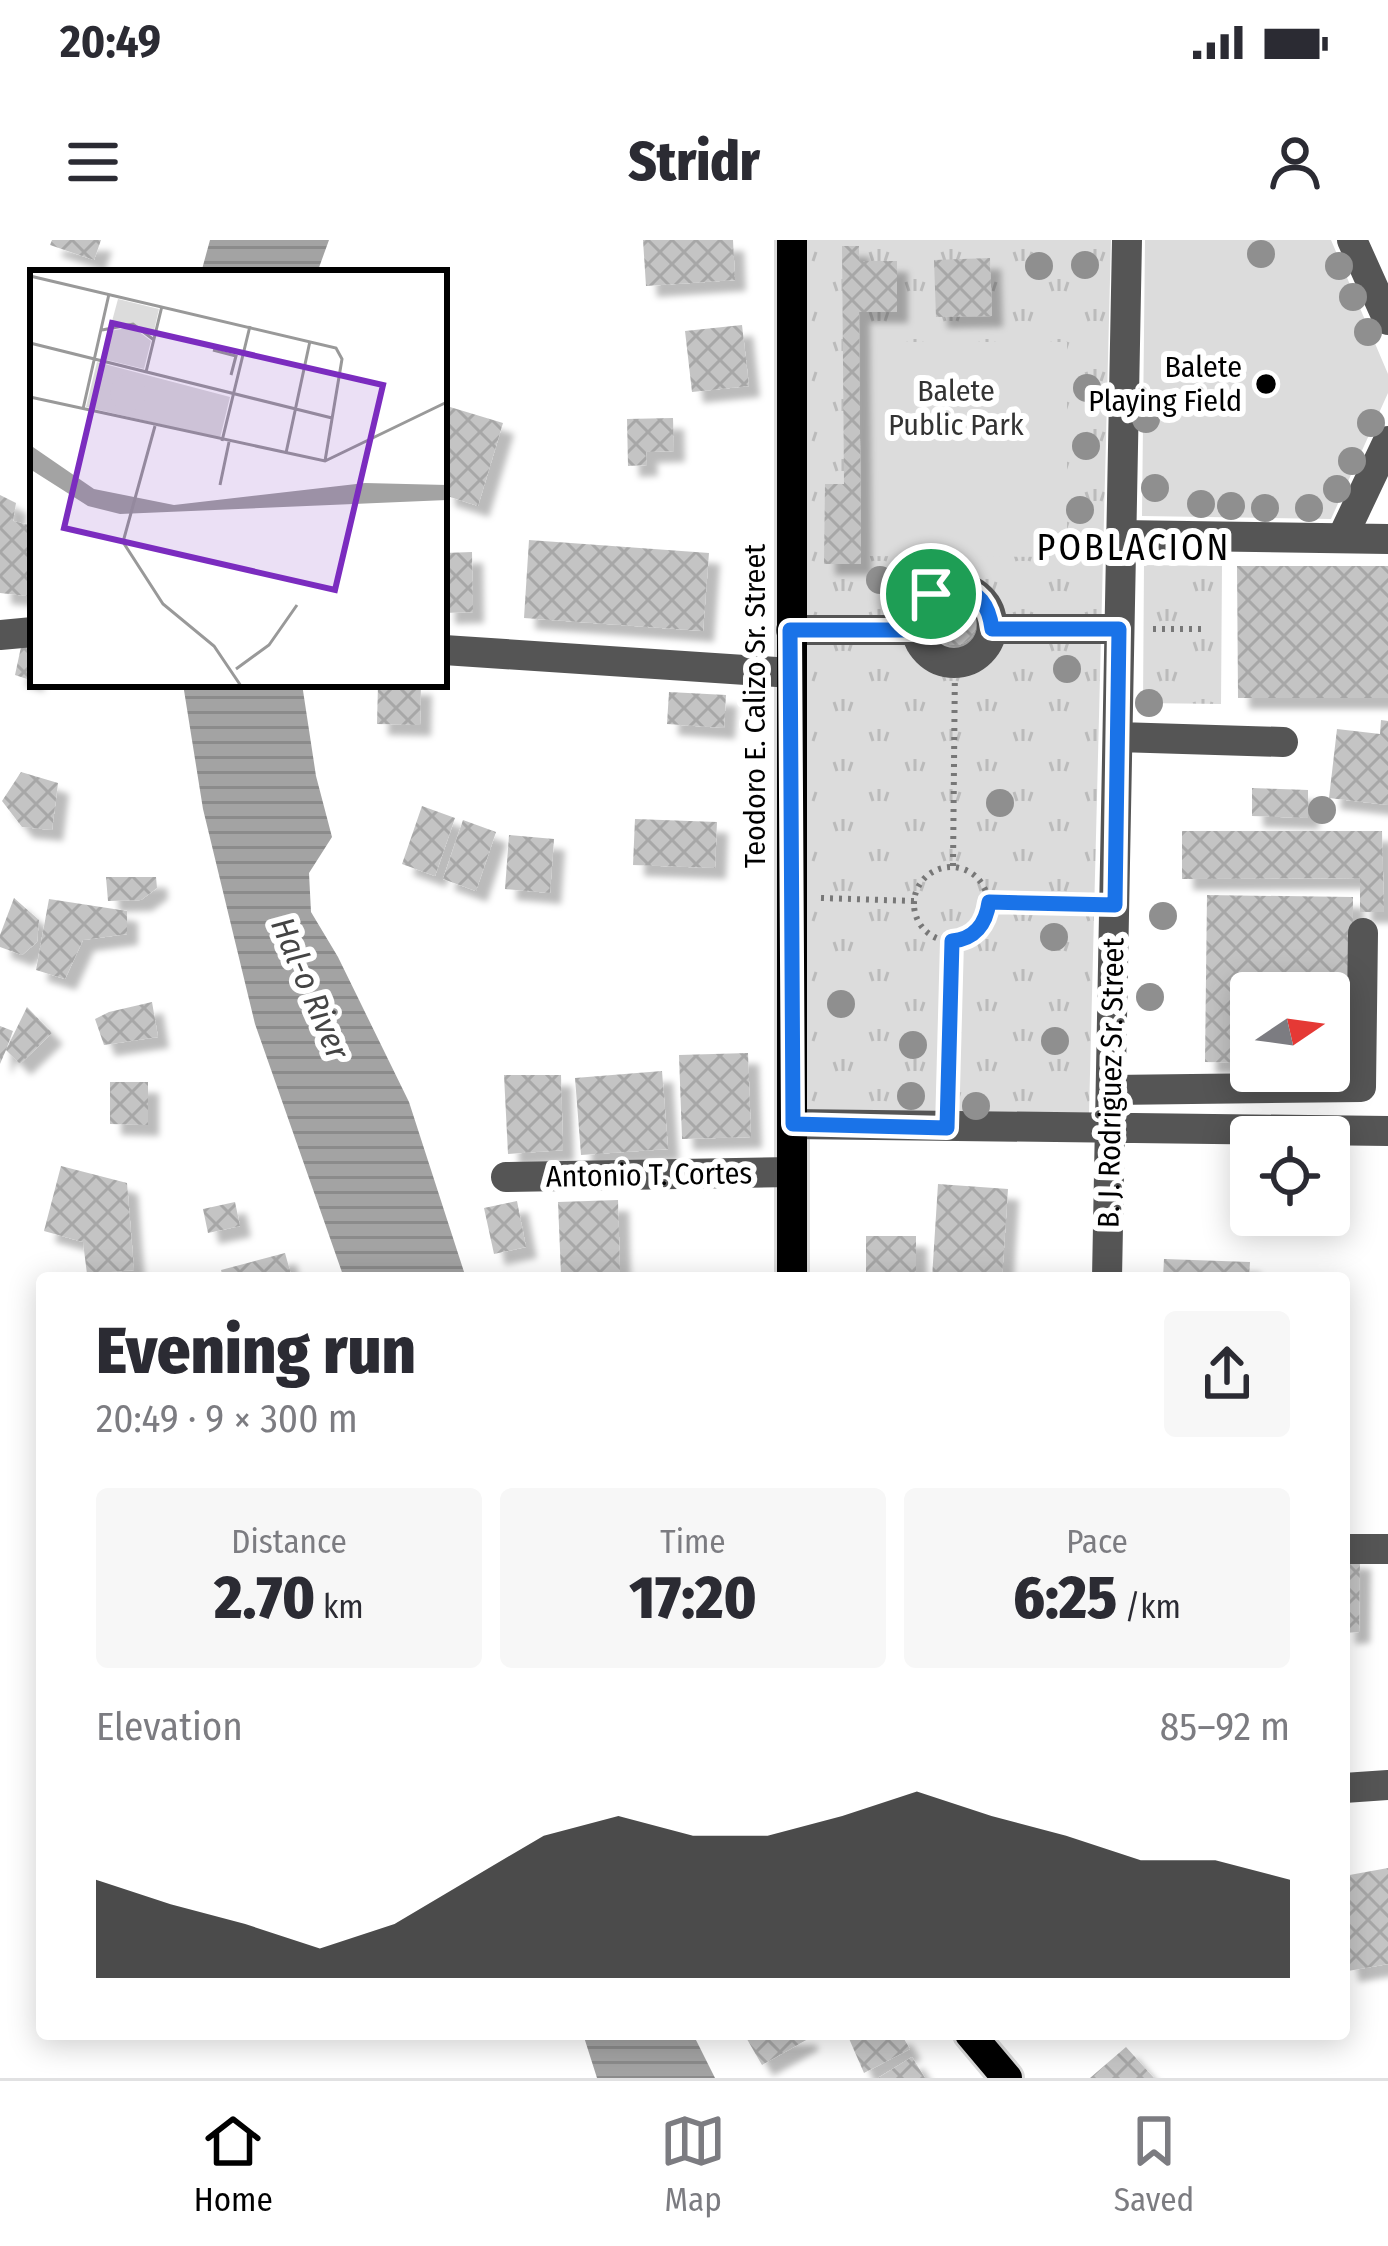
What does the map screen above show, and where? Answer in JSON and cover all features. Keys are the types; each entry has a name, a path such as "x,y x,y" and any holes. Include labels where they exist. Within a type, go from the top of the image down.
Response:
{"main road":[{"name":"Teodoro E. Calizo Sr. Street","path":"792,240 792,1272"},
{"path":"975,2040 1007,2078"}],"street":[{"name":"B. J. Rodriguez Sr. Street","path":"1107,1272 1127,240"},
{"path":"1352,240 1388,320"},
{"path":"1342,538 1388,441"},
{"path":"1120,535 1388,539"},
{"path":"955,586 986,604 992,629 977,655 955,663 934,658 916,630 922,603 931,594 955,586"},
{"path":"992,629 1119,629"},
{"path":"790,630 916,630"},
{"path":"0,635 30,632"},
{"path":"447,650 791,674"},
{"path":"1118,737 1283,742"},
{"path":"1112,1090 1360,1088 1363,933"},
{"path":"793,1124 1388,1131"},
{"name":"Antonio T. Cortes","path":"506,1177 792,1172"},
{"path":"1350,1549 1388,1549"},
{"path":"1350,1787 1388,1785"}],"path":[{"path":"1119,629 1202,629"},
{"path":"953,866 955,663"},
{"path":"953,866 976,875 989,902 978,930 952,941 930,935 921,926 914,901 916,890 932,871 953,866"},
{"path":"791,897 914,901"},
{"path":"989,902 1115,905"},
{"path":"947,1128 952,941"}],"green space":[{"name":"Balete Public Park","path":"807,240 1111,240 1089,1114 806,1112"},
{"name":"Balete Playing Field","path":"1145,240 1331,240 1388,374 1388,393 1331,519 1142,516"},
{"path":"857,342 1067,342 1067,557 858,556"},
{"path":"1144,565 1222,566 1221,704 1143,703"}],"water":[{"path":"210,240 329,240 318,270 202,270"},
{"name":"Hal-o River","path":"183,687 302,687 316,776 332,837 309,873 311,912 409,1102 464,1272 342,1272 255,1024 203,809"},
{"path":"585,2040 696,2040 715,2078 597,2078"}],"building":[{"path":"52,240 101,240 94,260 50,245"},
{"path":"643,240 733,240 735,280 646,286"},
{"path":"842,246 859,246 859,261 897,261 897,312 859,312 861,564 824,564 825,484 844,484"},
{"path":"990,258 992,316 936,317 934,260"},
{"path":"742,325 749,386 692,392 685,331"},
{"path":"450,407 503,423 478,506 447,496"},
{"path":"673,418 674,451 646,452 647,465 628,466 627,419"},
{"path":"0,495 16,503 13,521 30,525 30,587 27,596 0,593"},
{"path":"529,540 709,553 703,631 524,618"},
{"path":"472,552 473,612 447,613 447,553"},
{"path":"1237,566 1388,566 1388,698 1238,698"},
{"path":"955,603 970,609 976,624 970,639 955,645 940,639 934,624 940,609"},
{"path":"30,644 30,680 15,675 21,647"},
{"path":"378,687 421,687 420,725 377,724"},
{"path":"669,692 726,695 724,728 667,724"},
{"path":"1381,720 1388,721 1388,805 1329,798 1337,729 1380,734"},
{"path":"21,772 58,783 52,830 22,827 2,801"},
{"path":"1252,788 1308,790 1308,818 1252,816"},
{"path":"422,806 455,818 435,876 402,864"},
{"path":"635,819 717,822 715,868 633,865"},
{"path":"463,820 496,832 476,891 443,879"},
{"path":"1182,831 1382,831 1384,912 1360,912 1360,878 1182,879"},
{"path":"509,835 554,839 550,893 505,889"},
{"path":"106,877 156,877 157,888 141,900 108,901"},
{"path":"1207,895 1353,897 1352,1063 1350,972 1230,972 1230,1063 1205,1062"},
{"path":"14,898 39,920 37,942 22,955 0,947"},
{"path":"49,899 127,911 127,934 83,940 65,979 36,970"},
{"path":"152,1002 158,1037 104,1045 95,1019"},
{"path":"27,1007 52,1033 20,1064 6,1050"},
{"path":"0,1026 13,1031 0,1064"},
{"path":"748,1053 751,1137 682,1139 679,1055"},
{"path":"662,1071 668,1149 581,1155 575,1078"},
{"path":"504,1075 561,1075 563,1150 508,1154"},
{"path":"110,1082 148,1082 148,1125 110,1124"},
{"path":"61,1166 127,1183 134,1270 87,1272 83,1242 44,1231"},
{"path":"938,1184 1008,1189 1002,1272 932,1272"},
{"path":"618,1200 620,1272 561,1272 558,1202"},
{"path":"517,1201 526,1247 494,1254 484,1208"},
{"path":"235,1202 240,1226 208,1233 203,1209"},
{"path":"866,1236 916,1236 916,1272 866,1272"},
{"path":"285,1253 290,1272 222,1272"},
{"path":"1164,1259 1250,1262 1249,1272 1163,1272"},
{"path":"1350,1558 1360,1558 1359,1632 1350,1633"},
{"path":"1388,1868 1388,1964 1350,1971 1350,1875"},
{"path":"747,2040 806,2040 762,2065"},
{"path":"850,2040 905,2040 910,2049 864,2073"},
{"path":"1126,2047 1154,2078 1090,2078"},
{"path":"912,2057 925,2078 878,2078"}],"place":[{"name":"Balete Playing Field","path":"1266,384"}],"district":[{"name":"POBLACION","path":"1134,547"}],"route":[{"path":"955,586 977,595 986,604 992,629 1119,629 1115,905 989,902 978,930 952,941 947,1128 793,1124 790,630 916,630 917,614 931,594 955,586"}]}
